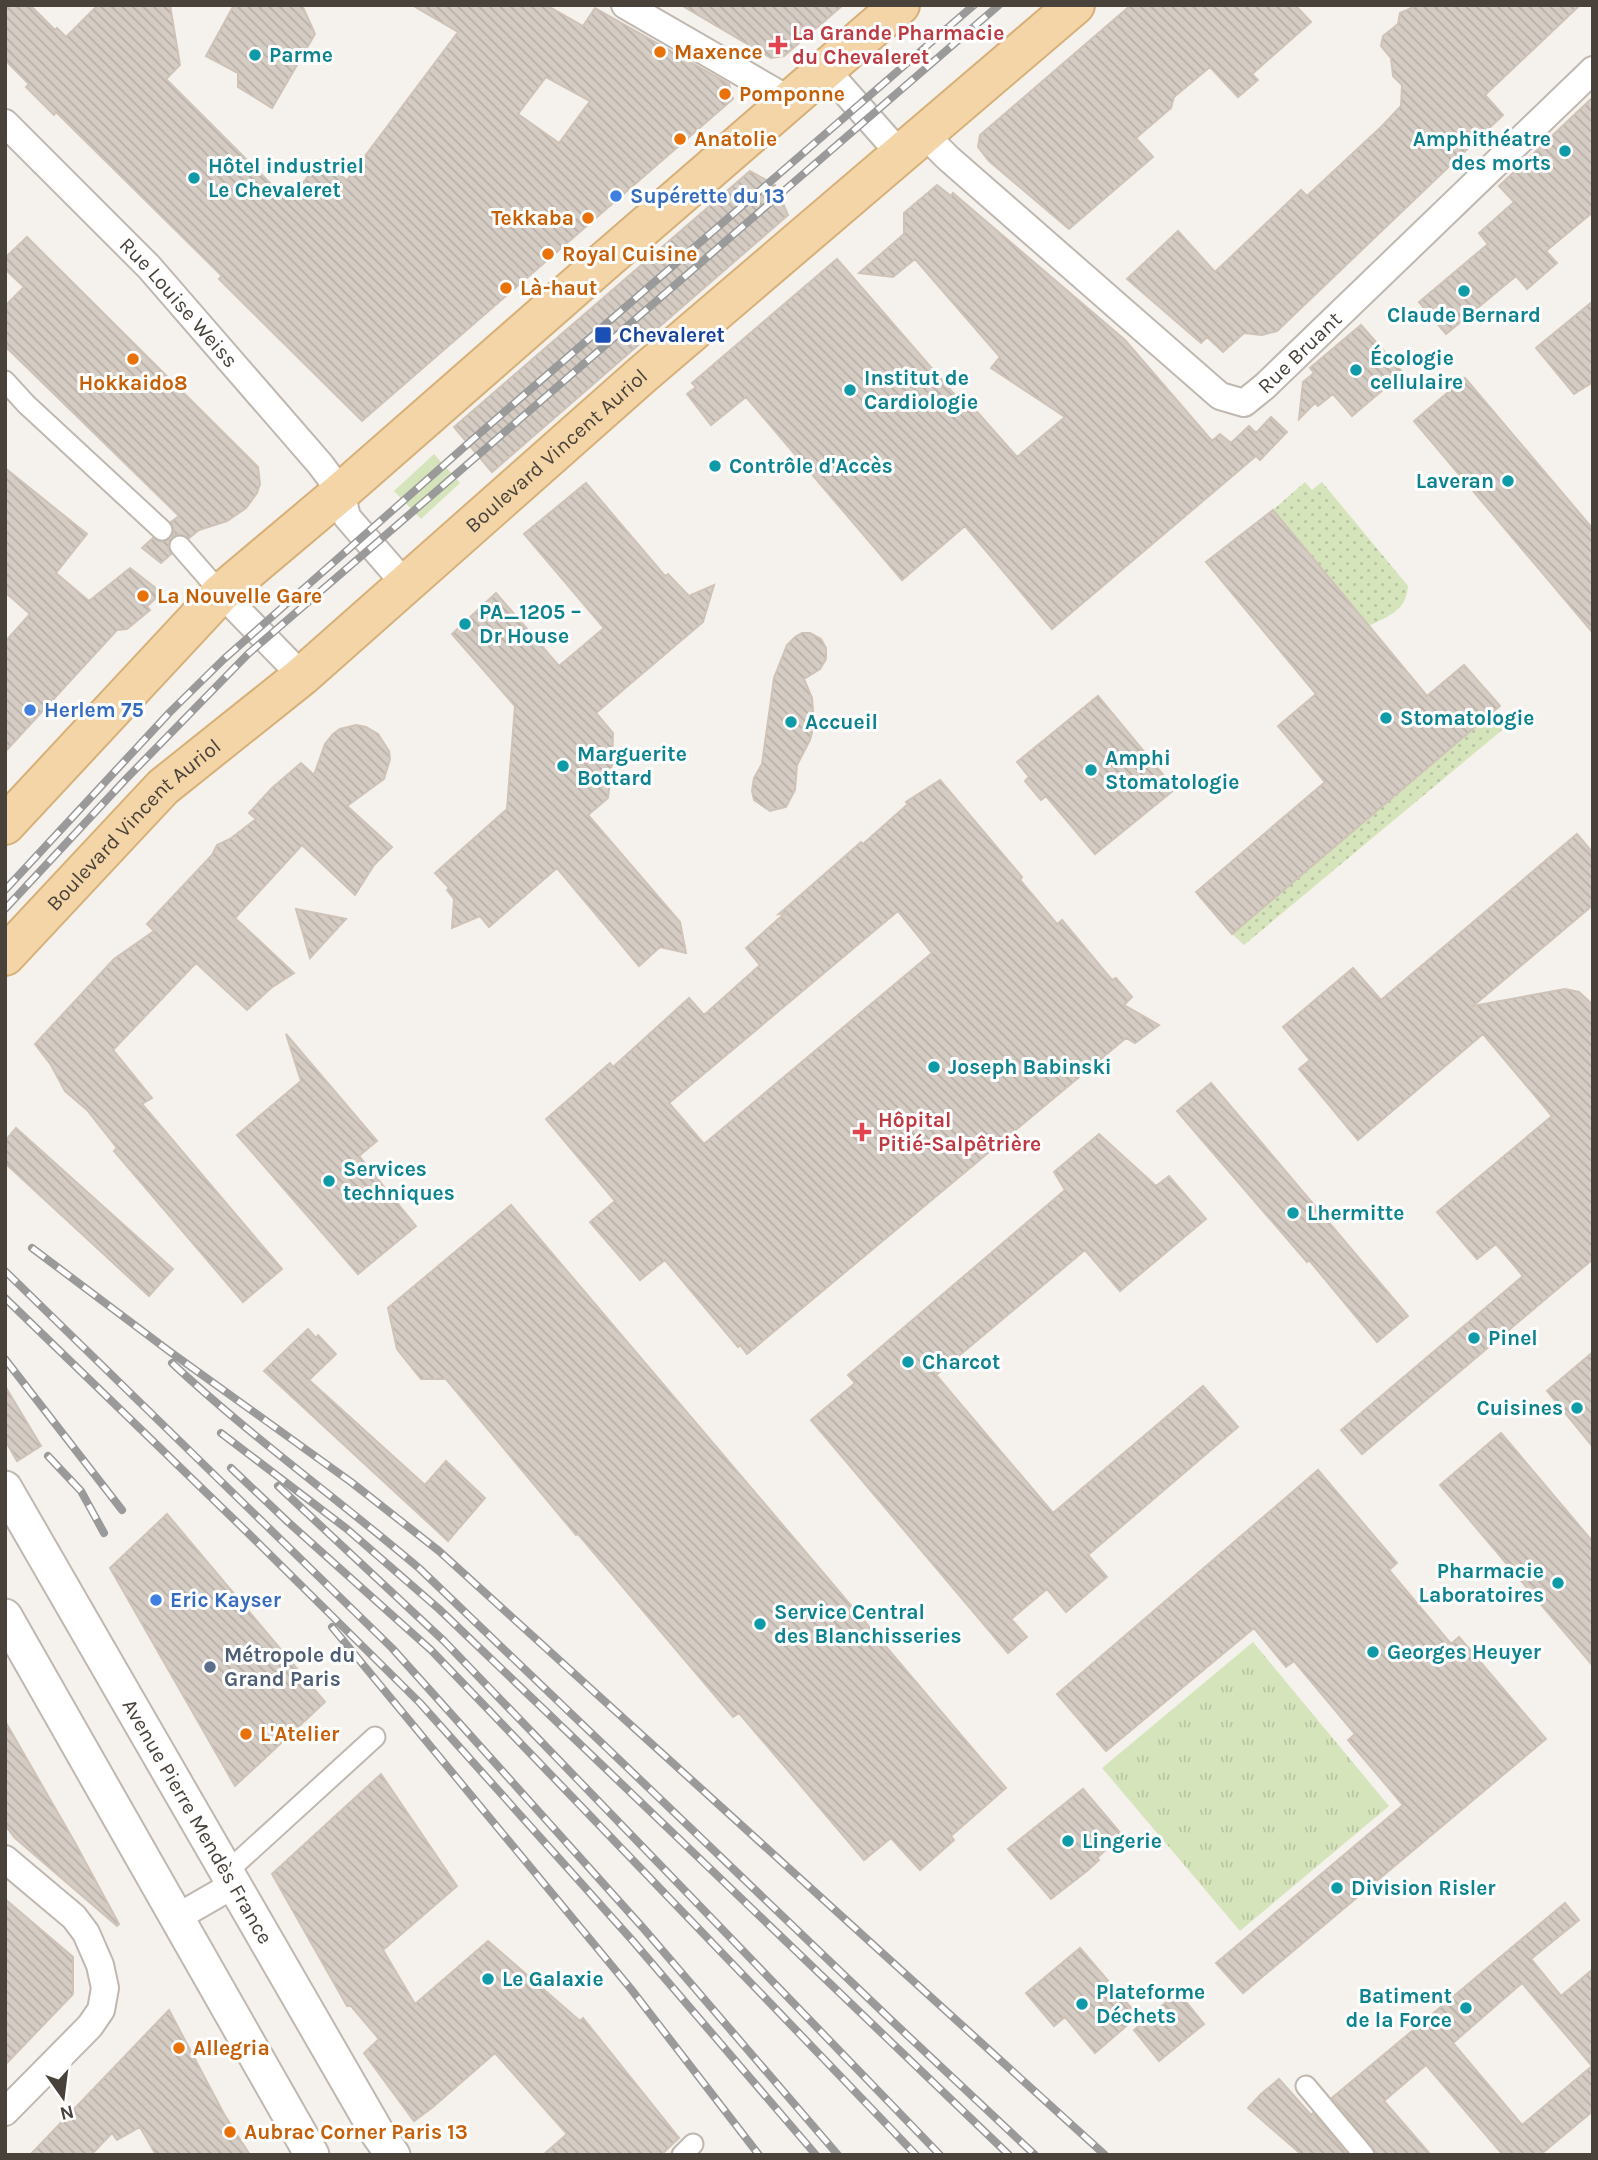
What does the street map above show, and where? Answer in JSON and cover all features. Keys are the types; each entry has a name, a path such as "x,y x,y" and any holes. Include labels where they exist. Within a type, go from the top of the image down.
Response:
{"main road":[{"path":"5,825 221,593 341,492 900,5"},
{"name":"Boulevard Vincent Auriol","path":"5,956 163,787 302,676 643,374 1075,5"}],"street":[{"path":"625,5 790,101"},
{"path":"826,70 913,145"},
{"name":"Rue Bruant","path":"913,145 948,158 1220,396 1244,403 1265,386 1593,70"},
{"name":"Rue Louise Weiss","path":"5,123 149,267 320,464 341,492"},
{"path":"5,381 26,404 162,530"},
{"path":"341,492 347,517 405,585"},
{"path":"180,547 302,676"},
{"name":"Avenue Pierre Mendès France","path":"5,1488 378,2134 393,2155"},
{"path":"5,1616 312,2155"},
{"path":"176,1919 231,1878 375,1737"},
{"path":"5,1859 81,1925 100,1965 104,1988 101,2010 90,2026 5,2112"},
{"path":"1306,2086 1364,2155"}],"green space":[{"path":"434,454 460,483 421,519 394,491"},
{"path":"1305,482 1312,490 1322,482 1408,586 1404,601 1396,611 1369,626 1273,510"},
{"path":"1493,711 1507,726 1244,945 1232,934"},
{"path":"1253,1642 1389,1806 1240,1931 1102,1768"}],"building":[{"path":"5,5 30,5 66,37 98,5 170,5 180,65 166,79 289,202 320,160 347,180 458,32 412,5 546,5 583,26 595,8 729,84 733,99 362,421 219,279 222,276 56,112 54,115 26,87 29,84 5,60","holes":["546,77 590,101 559,143 518,114"]},
{"name":"Parme","path":"234,5 302,5 315,34 272,108 238,87 238,73 206,56"},
{"path":"681,5 843,5 784,56 771,58"},
{"path":"1131,5 1295,5 1311,22 1252,74 1258,80 1238,97 1210,67 1174,97 1171,108 1136,138 1153,157 1069,229 989,161 978,147 980,135"},
{"path":"1418,5 1580,5 1485,95 1503,115 1277,331 1262,335 1244,333 1223,352 1207,337 1201,343 1127,279 1178,231 1215,272 1301,190 1307,196 1381,127 1401,106 1402,85 1393,76 1391,58 1381,46 1383,36 1398,24 1400,13"},
{"path":"1593,97 1593,212 1546,251 1557,263 1527,289 1516,276 1446,334 1419,302 1488,244 1479,233 1514,202 1499,186"},
{"path":"750,171 775,185 788,215 492,472 454,427"},
{"name":"Institut de Cardiologie","path":"937,185 951,196 953,193 1125,340 1212,441 1220,434 1231,443 1249,426 1256,433 1271,417 1287,432 1260,460 1256,456 1052,629 965,526 902,580 746,397 711,425 687,394 696,387 692,383 837,259 961,402 964,397 1017,457 1065,417 991,368 1000,357 915,259 893,277 859,273 904,234 904,213"},
{"path":"27,237 258,467 260,484 246,508 227,521 199,530 189,538 178,534 172,537 174,532 171,522 179,516 5,346 5,306 24,287 5,269 5,258"},
{"path":"1593,301 1593,382 1574,394 1536,348"},
{"name":"Écologie cellulaire","path":"1361,325 1403,373 1352,416 1333,394 1318,406 1315,403 1299,419 1303,382 1314,373 1310,368"},
{"name":"Laveran","path":"1465,378 1593,529 1593,633 1414,421"},
{"path":"5,468 87,534 56,573 89,601 130,568 162,593 147,606 150,610 127,629 117,630 5,752 5,642 30,614 5,592"},
{"name":"Marguerite Bottard","path":"586,483 665,576 668,574 689,596 714,585 703,622 596,713 613,733 612,764 608,798 588,815 680,922 686,953 660,947 639,966 557,868 489,927 480,916 452,928 454,899 447,890 449,888 435,873 507,809 515,706 452,634 496,593 559,666 604,628 524,534"},
{"name":"Stomatologie","path":"1273,510 1427,696 1464,665 1500,706 1232,934 1196,892 1325,782 1278,726 1316,694 1206,562"},
{"path":"153,538 160,542 171,539 168,548 171,554 161,563 142,548"},
{"name":"Accueil","path":"802,633 810,633 821,639 826,648 826,659 820,669 804,679 812,698 814,725 810,740 797,765 795,790 786,807 770,811 754,800 754,778 762,764 774,678 787,645"},
{"name":"Amphi Stomatologie","path":"1098,696 1175,789 1095,854 1046,796 1041,800 1025,781 1029,777 1017,762"},
{"path":"356,725 378,734 389,751 390,759 384,779 347,806 392,847 374,865 355,895 302,845 235,918 294,973 271,988 247,1010 196,963 113,1050 152,1098 142,1104 282,1269 243,1302 114,1151 117,1148 87,1110 65,1091 51,1065 35,1044 114,959 154,931 147,924 212,855 217,845 230,839 256,819 249,813 272,788 301,763 314,775 325,744 333,734 340,729"},
{"name":"Joseph Babinski","path":"940,780 1022,877 1020,880 1057,924 1062,920 1112,980 1116,978 1132,997 1124,1005 1159,1025 1135,1043 1126,1038 747,1354 740,1345 738,1347 665,1260 640,1280 590,1222 615,1201 546,1119 610,1063 613,1067 689,998 704,1015 760,965 746,948 785,913 779,914 861,842 863,844 908,804 906,802","holes":["898,911 932,953 704,1144 669,1103"]},
{"path":"1577,834 1593,853 1593,905 1473,1006 1565,989 1579,992 1593,1005 1593,1259 1362,1454 1341,1430 1523,1276 1496,1244 1477,1259 1437,1212 1552,1116 1483,1034 1358,1140 1299,1069 1310,1060 1283,1027 1353,968 1381,1000"},
{"path":"296,909 346,919 310,958"},
{"name":"Services techniques","path":"286,1034 377,1141 359,1156 416,1226 358,1274 237,1135 301,1081"},
{"name":"Lhermitte","path":"1211,1083 1408,1316 1377,1342 1309,1260 1307,1262 1177,1111"},
{"path":"16,1128 173,1269 149,1296 5,1163 5,1141"},
{"name":"Charcot","path":"1099,1134 1156,1186 1169,1176 1206,1219 1120,1291 1085,1250 936,1375 1053,1513 1203,1386 1238,1427 1088,1555 1107,1577 1066,1612 1047,1589 1011,1619 1027,1637 1008,1653 811,1420 855,1383 848,1375 1065,1190 1054,1172"},
{"name":"Service Central des Blanchisseries","path":"511,1205 1006,1788 951,1836 954,1840 920,1870 891,1838 864,1860 739,1713 733,1717 446,1379 421,1379 397,1349 388,1308"},
{"path":"308,1329 316,1338 318,1335 336,1354 309,1380 425,1485 446,1461 485,1498 448,1541 264,1371"},
{"name":"Cuisines","path":"1593,1352 1593,1447 1547,1391"},
{"path":"5,1386 41,1446 17,1461 5,1440"},
{"name":"Pharmacie Laboratoires","path":"1501,1433 1593,1542 1593,1666 1440,1485"},
{"name":"Georges Heuyer","path":"1318,1470 1397,1563 1389,1570 1451,1644 1459,1637 1546,1739 1243,1993 1216,1963 1403,1805 1348,1740 1355,1734 1294,1661 1286,1667 1254,1628 1106,1751 1057,1694"},
{"path":"167,1514 325,1702 235,1786 110,1568"},
{"path":"5,1721 74,1841 119,1924 117,1926 15,1838 5,1825"},
{"name":"Le Galaxie","path":"381,1774 457,1886 383,1950 415,2004 488,1941 580,2021 583,2018 679,2138 661,2155 543,2155 567,2134 495,2053 414,2121 364,2053 379,2039 351,2006 347,2006 272,1874"},
{"name":"Lingerie","path":"1083,1789 1122,1835 1087,1871 1051,1899 1008,1849"},
{"path":"5,1899 73,1957 73,1994 5,2065"},
{"name":"Batiment de la Force","path":"1565,1903 1579,1920 1531,1959 1561,1996 1593,1969 1593,2111 1540,2155 1503,2155 1426,2065 1384,2101 1431,2155 1376,2155 1373,2147 1332,2098","holes":["1522,1983 1592,2066 1522,2125 1453,2043"]},
{"name":"Plateforme Déchets","path":"1080,1948 1138,2016 1095,2053 1065,2017 1054,2026 1026,1993"},
{"path":"1178,1992 1204,2024 1159,2061 1134,2030"},
{"path":"169,2010 224,2114 250,2155 156,2155 140,2127 117,2140 112,2133 91,2155 30,2155"},
{"path":"1279,2079 1311,2115 1313,2113 1348,2155 1302,2155 1248,2108"}],"railway":[{"path":"5,890 170,712 224,659 974,5"},
{"path":"5,909 125,780 248,654 999,5"},
{"path":"32,1248 351,1482 439,1551 1105,2155"},
{"path":"5,1271 392,1648 644,1929 838,2155"},
{"path":"5,1298 420,1703 632,1940 816,2155"},
{"path":"5,1359 122,1510"},
{"path":"172,1363 232,1416 420,1569 1035,2155"},
{"path":"221,1433 347,1529 439,1609 1009,2155"},
{"path":"48,1456 81,1491 104,1533"},
{"path":"231,1468 431,1650 916,2155"},
{"path":"278,1486 444,1641 940,2155"},
{"path":"332,1627 631,1989 759,2155"}],"place":[{"name":"La Grande Pharmacie du Chevaleret","path":"778,45"},
{"name":"Maxence","path":"660,52"},
{"name":"Parme","path":"255,55"},
{"name":"Pomponne","path":"725,94"},
{"name":"Anatolie","path":"680,139"},
{"name":"Amphithéatre des morts","path":"1565,151"},
{"name":"Hôtel industriel Le Chevaleret","path":"194,178"},
{"name":"Supérette du 13","path":"616,196"},
{"name":"Tekkaba","path":"588,218"},
{"name":"Royal Cuisine","path":"548,254"},
{"name":"Là-haut","path":"506,288"},
{"name":"Claude Bernard","path":"1464,291"},
{"name":"Chevaleret","path":"603,335"},
{"name":"Hokkaido8","path":"133,359"},
{"name":"Écologie cellulaire","path":"1356,370"},
{"name":"Institut de Cardiologie","path":"850,390"},
{"name":"Contrôle d'Accès","path":"715,466"},
{"name":"Laveran","path":"1508,481"},
{"name":"La Nouvelle Gare","path":"143,596"},
{"name":"PA_1205 – Dr House","path":"465,624"},
{"name":"Herlem 75","path":"30,710"},
{"name":"Stomatologie","path":"1386,718"},
{"name":"Accueil","path":"791,722"},
{"name":"Marguerite Bottard","path":"563,766"},
{"name":"Amphi Stomatologie","path":"1091,770"},
{"name":"Joseph Babinski","path":"934,1067"},
{"name":"Hôpital Pitié-Salpêtrière","path":"862,1132"},
{"name":"Services techniques","path":"329,1181"},
{"name":"Lhermitte","path":"1293,1213"},
{"name":"Pinel","path":"1474,1338"},
{"name":"Charcot","path":"908,1362"},
{"name":"Cuisines","path":"1577,1408"},
{"name":"Pharmacie Laboratoires","path":"1558,1583"},
{"name":"Eric Kayser","path":"156,1600"},
{"name":"Service Central des Blanchisseries","path":"760,1624"},
{"name":"Georges Heuyer","path":"1373,1652"},
{"name":"Métropole du Grand Paris","path":"210,1667"},
{"name":"L'Atelier","path":"246,1734"},
{"name":"Lingerie","path":"1068,1841"},
{"name":"Division Risler","path":"1337,1888"},
{"name":"Le Galaxie","path":"488,1979"},
{"name":"Plateforme Déchets","path":"1082,2004"},
{"name":"Batiment de la Force","path":"1466,2008"},
{"name":"Allegria","path":"179,2048"},
{"name":"Aubrac Corner Paris 13","path":"230,2132"}]}
